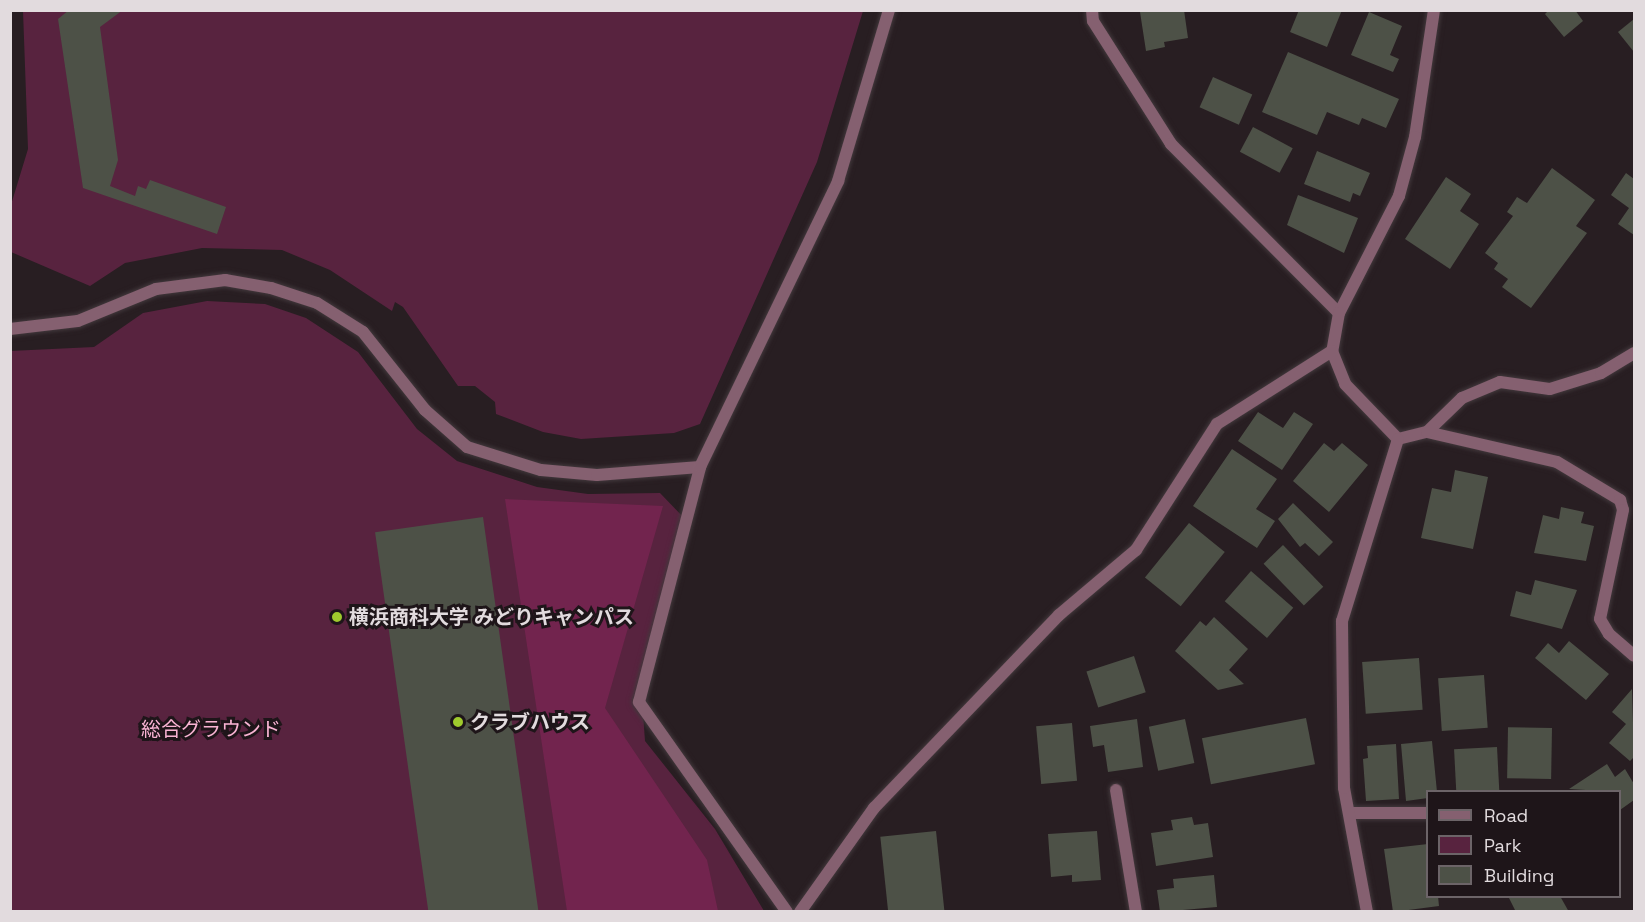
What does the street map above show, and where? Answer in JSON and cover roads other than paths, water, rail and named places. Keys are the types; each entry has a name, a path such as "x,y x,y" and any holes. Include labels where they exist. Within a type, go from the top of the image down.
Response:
{"street":[{"path":"787,912 639,702 700,467 838,181 890,10"},
{"path":"1092,10 1093,21 1171,144 1339,313"},
{"path":"1398,439 1345,384 1332,351 1339,313 1399,196 1415,137 1434,10"},
{"path":"10,329 78,321 156,289 225,280 272,288 317,303 363,332 424,410 467,447 541,470 597,475 700,467"},
{"path":"800,912 874,808 1059,615 1136,550 1217,424 1332,351"},
{"path":"1427,432 1462,398 1500,382 1550,389 1601,373 1635,352"},
{"path":"1398,439 1427,432 1557,462 1620,500 1623,510 1600,619 1610,634 1635,656"},
{"path":"1367,912 1344,788 1342,621 1398,439"},
{"path":"1116,790 1136,912"},
{"path":"1349,813 1426,813"}],"place":[{"name":"横浜商科大学 みどりキャンパス","path":"337,617"},
{"name":"クラブハウス","path":"458,722"}],"park label":[{"name":"総合グラウンド","path":"211,729"}]}
